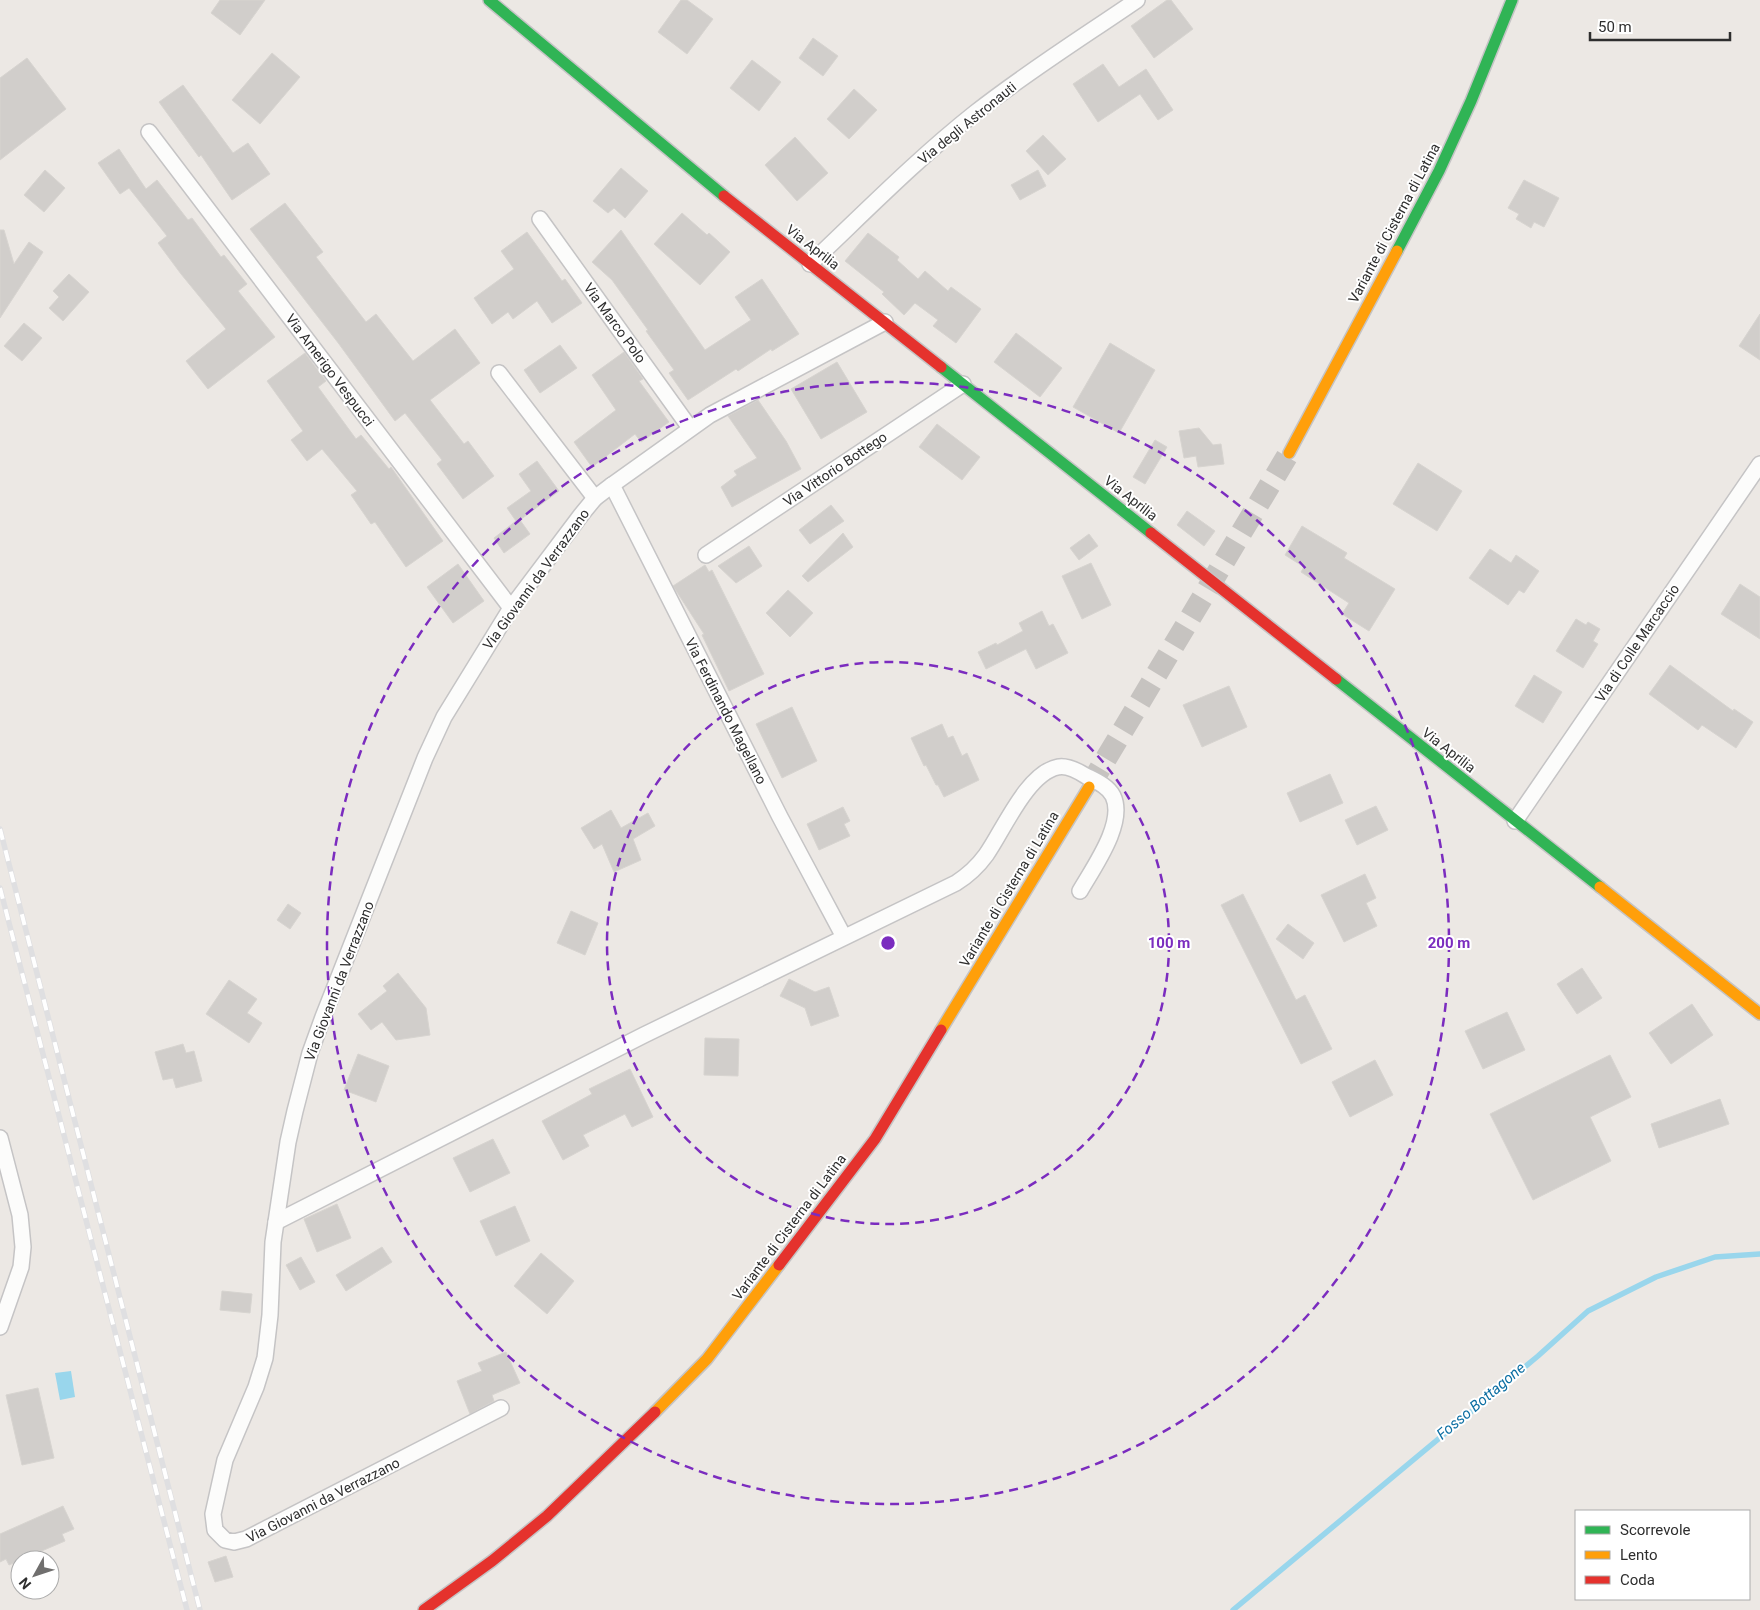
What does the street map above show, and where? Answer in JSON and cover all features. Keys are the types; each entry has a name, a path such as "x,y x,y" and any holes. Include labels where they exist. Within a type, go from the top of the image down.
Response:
{"street":[{"name":"Via Aprilia","path":"489,0 690,169 1760,1014"},
{"name":"Via degli Astronauti","path":"810,264 926,155 975,113 1031,71 1137,0"},
{"name":"Variante di Cisterna di Latina","path":"1289,453 1438,171 1471,101 1512,0"},
{"name":"Via Amerigo Vespucci","path":"149,132 511,608"},
{"name":"Via Marco Polo","path":"540,218 690,428"},
{"name":"Via Giovanni da Verrazzano","path":"501,1408 246,1540 234,1542 222,1537 214,1526 213,1514 225,1460 256,1387 264,1358 270,1320 272,1252 276,1222 293,1119 310,1053 433,741 457,695 511,608 595,498 690,428 728,404 885,322"},
{"path":"499,373 595,498"},
{"name":"Via Vittorio Bottego","path":"706,555 963,384"},
{"name":"Via di Colle Marcaccio","path":"1515,821 1760,464"},
{"name":"Via Ferdinando Magellano","path":"612,484 776,809 844,937"},
{"path":"276,1222 844,937 950,886 966,876 987,854 1030,787 1046,773 1057,767 1070,768 1100,783 1109,790 1115,801 1116,818 1111,834 1080,891"},
{"name":"Variante di Cisterna di Latina","path":"424,1610 492,1561 547,1516 609,1458 707,1359 875,1139 1089,787"},
{"path":"0,1138 20,1216 23,1240 21,1267 0,1327"}],"water":[{"path":"71,1371 75,1397 60,1400 55,1373"}],"building":[{"path":"220,0 265,0 240,35 211,13"},
{"path":"681,0 687,0 713,19 687,54 658,32"},
{"path":"1167,0 1171,0 1193,29 1154,58 1131,26"},
{"path":"813,38 838,56 823,76 799,58"},
{"path":"272,53 300,77 260,124 232,100"},
{"path":"27,58 66,109 0,160 0,78"},
{"path":"752,60 781,82 759,111 730,88"},
{"path":"1103,64 1119,87 1146,69 1173,110 1158,120 1140,94 1098,122 1073,84"},
{"path":"183,85 233,153 248,143 270,174 232,200 201,155 199,157 159,102"},
{"path":"854,89 877,110 849,139 827,119"},
{"path":"1043,135 1066,159 1048,175 1026,151"},
{"path":"795,137 828,173 797,201 765,165"},
{"path":"119,149 146,189 157,180 188,220 192,218 221,257 224,255 247,284 238,291 275,337 208,389 186,361 226,329 158,243 167,236 129,188 120,194 98,163"},
{"path":"621,168 648,191 625,218 614,208 608,213 593,201"},
{"path":"45,170 65,188 44,212 24,195"},
{"path":"1038,170 1046,186 1020,200 1011,185"},
{"path":"1524,180 1559,198 1544,227 1534,222 1531,228 1516,219 1519,214 1508,208"},
{"path":"285,203 323,252 316,257 366,322 376,314 413,361 455,329 480,363 430,400 464,444 468,441 494,476 463,499 437,464 442,460 405,413 395,421 339,344 250,229"},
{"path":"682,213 707,235 709,233 730,252 700,285 654,244"},
{"path":"0,230 4,230 14,264 29,242 43,252 0,318"},
{"path":"621,230 705,350 751,320 735,297 762,279 799,334 772,351 771,349 738,371 736,369 688,400 669,373 674,370 646,331 648,330 612,280 592,262"},
{"path":"527,232 562,281 565,279 582,303 552,323 537,301 513,319 508,312 492,324 474,298 514,269 501,251"},
{"path":"868,233 899,257 897,260 918,279 925,271 948,291 951,287 981,309 956,343 933,326 938,320 915,303 904,315 882,294 884,292 845,261"},
{"path":"69,274 89,292 63,321 49,308 59,297 53,291"},
{"path":"1760,314 1760,360 1739,346"},
{"path":"24,323 42,338 22,361 4,346"},
{"path":"1016,333 1062,368 1040,397 994,362"},
{"path":"1110,343 1155,370 1119,433 1073,407"},
{"path":"560,345 577,368 540,393 524,370"},
{"path":"624,352 643,379 639,381 669,422 641,442 635,434 592,467 574,442 616,410 592,375"},
{"path":"305,353 326,381 318,387 356,439 361,435 389,469 391,467 443,541 406,567 375,522 371,524 351,495 357,491 322,449 307,461 291,440 303,431 267,381"},
{"path":"837,362 867,412 821,439 791,389"},
{"path":"758,400 786,441 801,469 732,507 721,487 737,475 734,471 757,458 728,416"},
{"path":"937,424 980,457 962,480 919,447"},
{"path":"1199,428 1213,445 1221,444 1224,464 1198,467 1196,456 1184,458 1179,431"},
{"path":"1155,440 1167,447 1145,484 1133,477"},
{"path":"537,461 559,491 520,520 530,534 504,553 494,538 516,521 507,508 531,491 519,474"},
{"path":"1418,463 1462,491 1437,531 1393,504"},
{"path":"831,505 844,521 810,544 799,530"},
{"path":"1187,511 1215,531 1204,546 1177,525"},
{"path":"1302,526 1347,553 1344,558 1395,589 1369,631 1342,614 1349,603 1301,572 1304,567 1285,555"},
{"path":"843,533 853,547 808,582 802,576"},
{"path":"1089,534 1098,546 1079,560 1070,548"},
{"path":"749,546 762,566 736,583 718,566"},
{"path":"1490,549 1511,563 1516,555 1539,571 1524,593 1519,590 1508,605 1469,578"},
{"path":"1091,563 1111,605 1082,619 1062,576"},
{"path":"458,564 484,601 453,623 427,587"},
{"path":"705,565 709,572 712,570 764,674 729,691 702,635 704,634 673,586"},
{"path":"1740,584 1760,597 1760,639 1721,614"},
{"path":"788,590 813,613 790,637 766,613"},
{"path":"1042,611 1049,626 1053,624 1068,653 1036,669 1026,649 986,669 978,652 996,643 997,645 1023,631 1019,623"},
{"path":"1576,619 1586,625 1588,622 1600,629 1593,641 1598,644 1583,668 1556,651"},
{"path":"1670,665 1733,711 1734,709 1753,722 1736,748 1702,725 1698,730 1649,694"},
{"path":"1534,675 1562,692 1543,723 1515,706"},
{"path":"1229,686 1247,727 1202,747 1183,705"},
{"path":"792,707 817,761 782,778 756,724"},
{"path":"942,724 948,738 953,736 962,756 967,753 979,780 944,797 926,765 924,766 911,738"},
{"path":"1330,774 1343,803 1300,822 1287,793"},
{"path":"1376,806 1388,830 1357,845 1345,820"},
{"path":"843,807 850,821 844,824 850,836 819,850 807,824"},
{"path":"611,810 621,828 648,813 655,826 633,839 641,860 614,872 602,844 594,849 581,828"},
{"path":"1365,874 1376,898 1366,903 1377,926 1344,942 1321,895"},
{"path":"1243,894 1296,1000 1305,995 1332,1049 1301,1064 1221,905"},
{"path":"288,904 301,913 290,929 277,920"},
{"path":"571,911 598,923 585,955 557,943"},
{"path":"1288,924 1314,943 1303,959 1276,939"},
{"path":"1582,968 1602,998 1577,1014 1557,984"},
{"path":"398,973 426,1008 430,1035 396,1040 382,1022 371,1030 358,1014 387,991 383,986"},
{"path":"789,979 815,992 829,987 839,1016 811,1026 805,1008 780,996"},
{"path":"229,980 257,999 247,1013 262,1023 249,1043 206,1014"},
{"path":"1692,1004 1713,1035 1671,1064 1649,1033"},
{"path":"1507,1012 1525,1050 1483,1069 1465,1031"},
{"path":"705,1038 739,1039 738,1076 704,1075"},
{"path":"183,1044 186,1053 194,1051 202,1081 176,1088 173,1078 163,1080 155,1052"},
{"path":"358,1054 389,1066 376,1102 344,1090"},
{"path":"1610,1055 1631,1097 1590,1117 1611,1161 1533,1200 1490,1114"},
{"path":"1375,1060 1393,1095 1350,1117 1332,1082"},
{"path":"630,1069 653,1117 632,1127 625,1114 583,1135 589,1146 563,1160 542,1121 592,1094 589,1089"},
{"path":"1720,1099 1729,1124 1659,1148 1651,1124"},
{"path":"493,1139 510,1173 470,1192 453,1158"},
{"path":"337,1204 351,1238 317,1252 304,1219"},
{"path":"515,1206 530,1241 496,1256 480,1221"},
{"path":"382,1247 392,1262 346,1291 336,1275"},
{"path":"541,1253 574,1281 547,1314 514,1286"},
{"path":"301,1257 315,1282 300,1290 286,1265"},
{"path":"222,1291 252,1294 250,1313 220,1310"},
{"path":"506,1352 520,1383 492,1395 494,1401 470,1414 457,1381 482,1371 478,1363"},
{"path":"38,1388 54,1458 22,1465 6,1395"},
{"path":"63,1506 74,1529 62,1534 65,1541 44,1550 10,1550 9,1565 6,1559 0,1562 0,1534"},
{"path":"226,1556 233,1577 215,1582 208,1562"}],"waterway":[{"name":"Fosso Bottagone","path":"1233,1610 1538,1356 1588,1311 1656,1277 1715,1257 1760,1254"}],"tunnel":[{"path":"1089,787 1289,453"}],"railway":[{"path":"0,829 200,1610"},
{"path":"0,888 187,1610"}],"traffic: fast":[{"path":"489,0 724,196"},
{"path":"1397,251 1439,171 1471,101 1512,0"},
{"path":"941,367 1151,533"},
{"path":"1336,679 1600,887"}],"traffic: slow":[{"path":"1289,453 1397,251"},
{"path":"941,1030 1089,787"},
{"path":"1600,887 1760,1014"},
{"path":"655,1412 707,1359 779,1265"}],"traffic: jam":[{"path":"724,196 941,367"},
{"path":"1151,533 1336,679"},
{"path":"779,1265 875,1139 941,1030"},
{"path":"424,1610 492,1561 547,1516 655,1412"}]}
